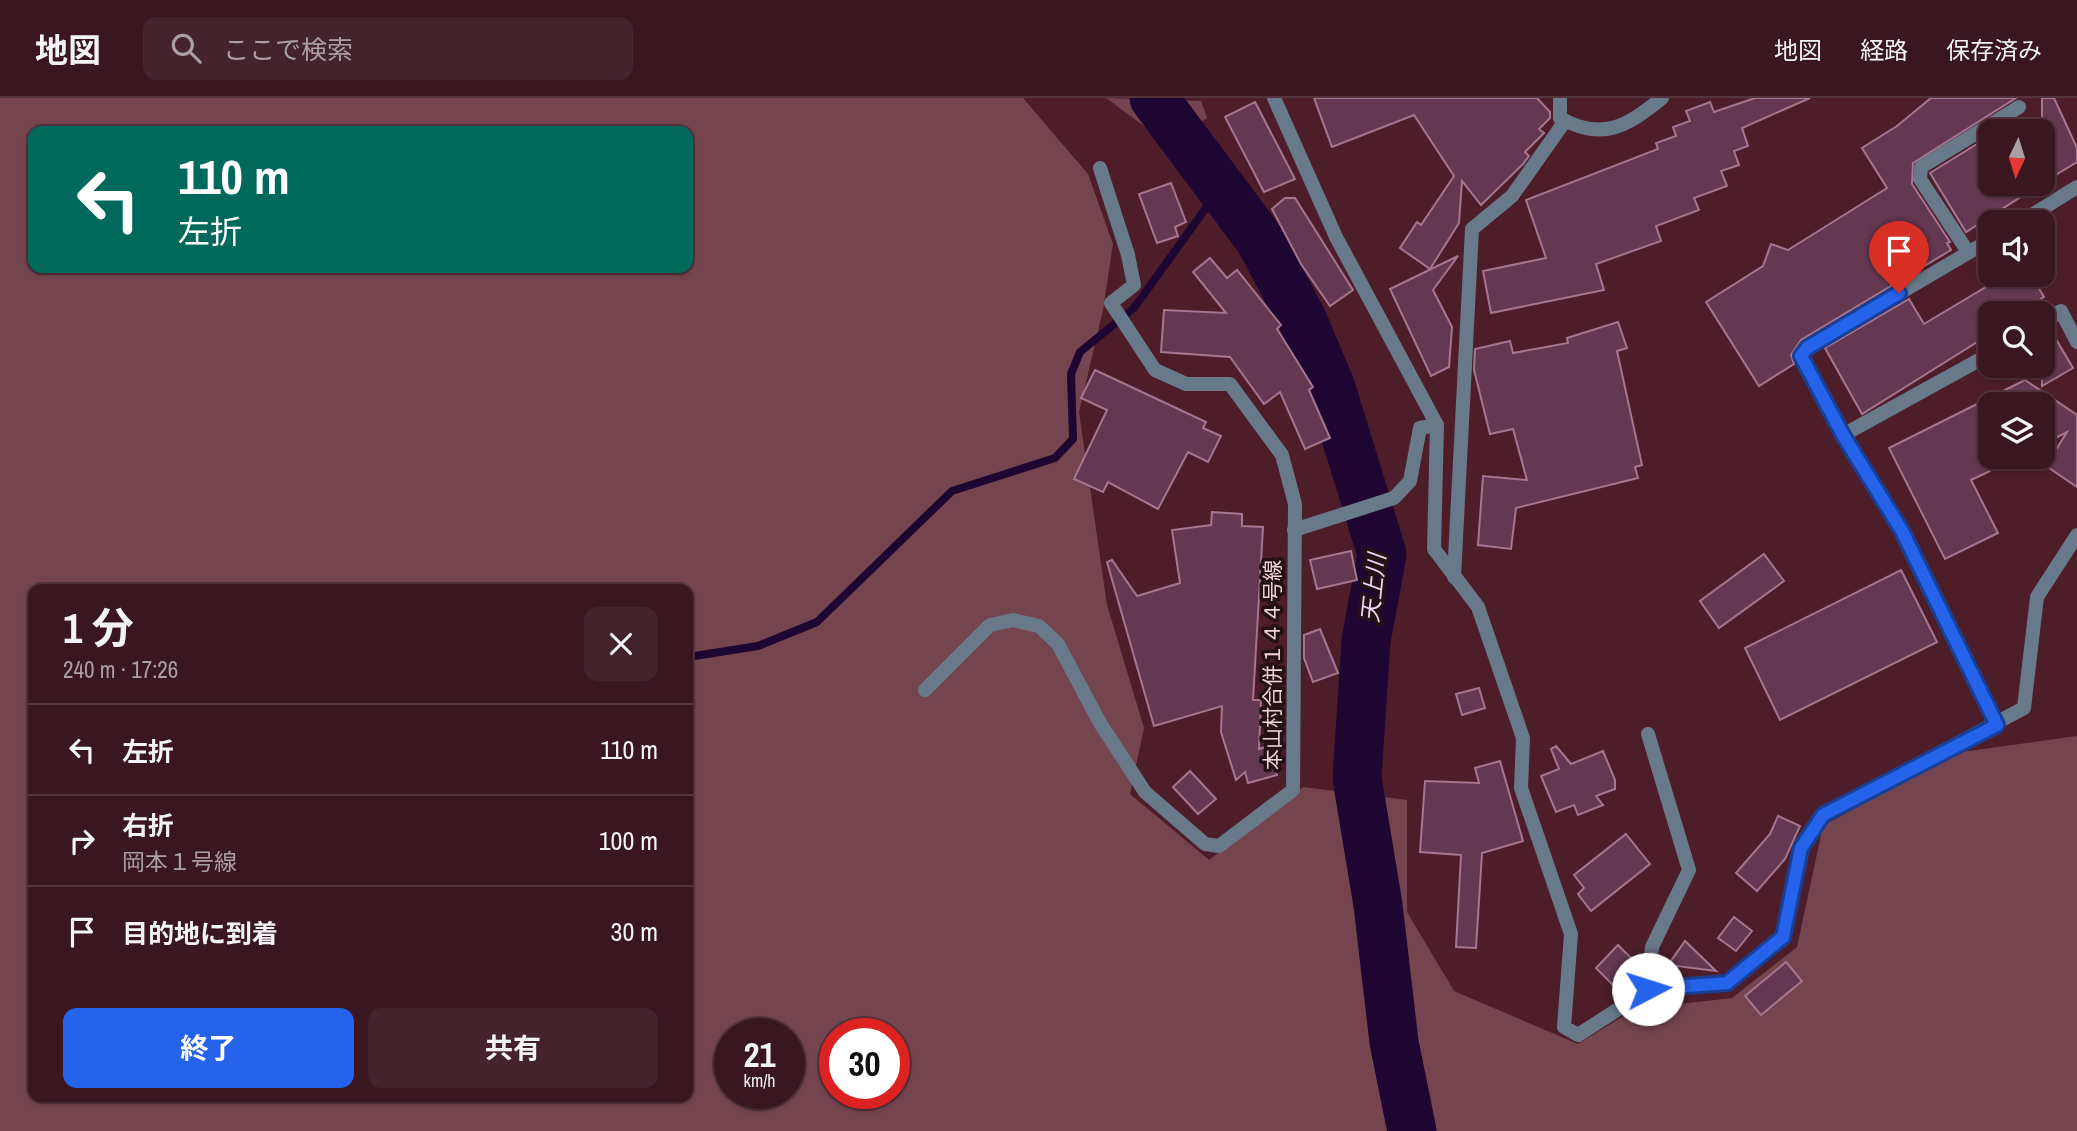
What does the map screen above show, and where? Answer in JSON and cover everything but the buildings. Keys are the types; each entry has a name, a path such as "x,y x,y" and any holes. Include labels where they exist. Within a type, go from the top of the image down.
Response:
{"street":[{"path":"1274,98 1336,237 1437,425 1434,549 1478,607 1522,738 1521,788 1571,934 1564,1027 1578,1035 1648,989 1727,983 1783,937 1801,848 1823,815 1997,725 2024,708 2037,597 2077,535"},
{"path":"1560,98 1560,118 1583,130 1628,125 1662,98"},
{"path":"1968,252 1920,179 1921,167 2019,107"},
{"path":"1454,577 1472,229 1512,196 1564,121"},
{"name":"本山村合併１４４号線","path":"925,690 990,625 1013,620 1039,626 1058,644 1100,723 1145,792 1205,845 1219,846 1293,790 1295,504 1282,455 1230,384 1186,384 1155,370 1111,303 1134,285 1128,255 1100,168"},
{"path":"2040,210 2077,187"},
{"path":"1978,247 1804,351 1801,356 1843,435 1902,531 1997,725"},
{"path":"2055,315 2061,311 2077,342"},
{"path":"1843,435 1978,361"},
{"path":"1294,530 1394,498 1410,481 1420,428 1437,425"},
{"path":"1648,734 1689,870 1653,947 1648,989"}],"shaded area":[{"path":"0,98 1023,98 1088,174 1113,244 1103,310 1079,412 1107,605 1144,728 1130,794 1209,860 1303,787 1407,800 1407,912 1454,991 1578,1044 1635,1009 1732,998 1797,947 1823,826 1955,753 2077,736 2077,1131 0,1131"},
{"path":"1106,98 1201,101 1207,118 1167,143"}],"waterway":[{"name":"天上川","path":"1154,98 1260,240 1303,321 1331,388 1382,554 1366,641 1357,778 1378,905 1394,1042 1412,1131"},
{"path":"693,656 758,646 817,622 952,491 1055,458 1073,439 1071,374 1080,352 1134,308 1221,187"}],"route":[{"path":"1648,989 1727,983 1783,937 1801,848 1823,815 1997,725 1902,531 1843,435 1801,356 1807,348 1899,293"}]}
